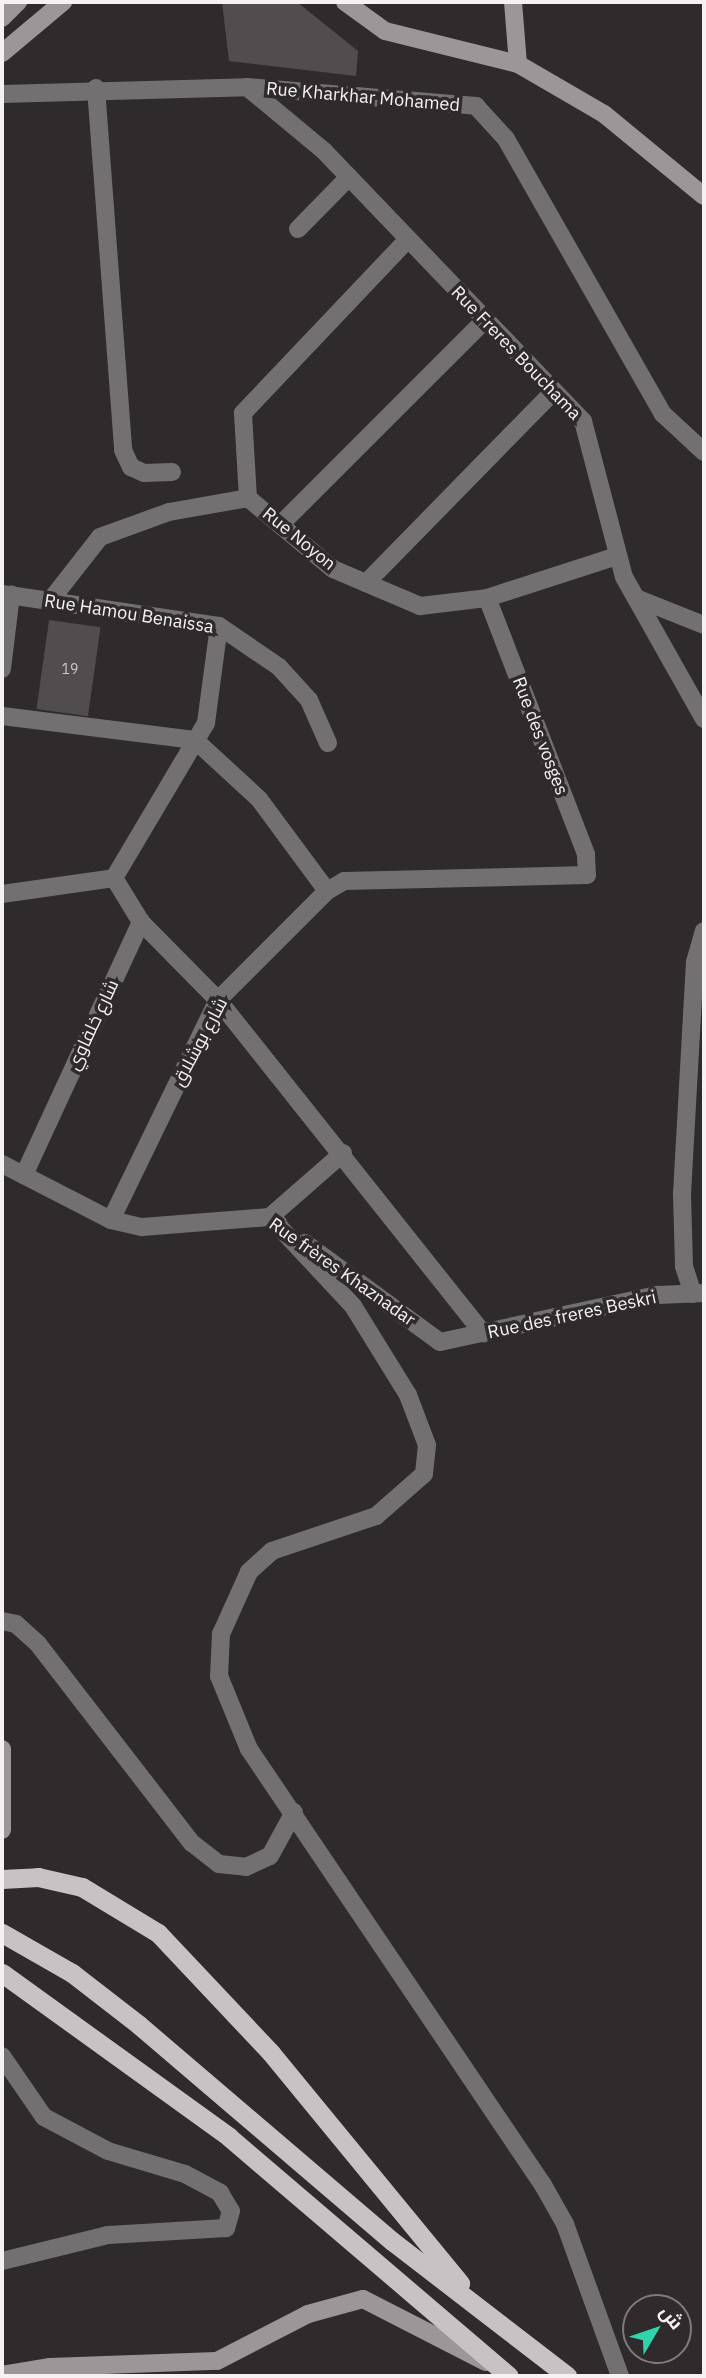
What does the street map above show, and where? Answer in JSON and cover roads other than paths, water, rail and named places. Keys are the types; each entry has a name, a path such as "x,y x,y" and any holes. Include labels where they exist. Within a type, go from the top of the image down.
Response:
{"highway":[{"path":"2,1879 38,1877 82,1887 158,1933 271,2053 483,2311"},
{"path":"2,1933 22,1942 139,2025 483,2311 567,2376"},
{"path":"3,1974 229,2137 505,2373"}],"main road":[{"path":"2,18 18,2"},
{"path":"2,53 62,2"},
{"path":"345,2 385,31 419,42 518,64 604,114 704,196"},
{"path":"513,2 518,64"},
{"path":"2,1749 2,1830"},
{"path":"2,2375 50,2367 217,2361 252,2348 308,2314 363,2299 505,2373"}],"street":[{"name":"Rue Kharkhar Mohamed","path":"2,94 96,88 247,86 475,106 506,139 663,414 704,452"},
{"name":"Rue Freres Bouchama","path":"247,86 349,177 484,321 583,421 607,496 617,556 636,598 704,719"},
{"path":"96,88 123,450 131,467 144,473 172,472"},
{"path":"298,229 349,177"},
{"path":"248,498 243,413 407,240"},
{"path":"281,525 484,321"},
{"path":"366,583 553,392"},
{"name":"Rue Noyon","path":"50,601 100,537 169,512 248,498 333,569 420,606 487,598 617,556"},
{"path":"2,669 6,594"},
{"name":"Rue Hamou Benaissa","path":"6,594 219,626 279,667 309,700 328,743"},
{"name":"Rue des vosges","path":"327,891 344,881 587,876 586,854 487,598"},
{"path":"636,598 704,625"},
{"path":"114,878 206,723 219,626"},
{"path":"2,716 195,740 259,799 327,891"},
{"path":"2,894 114,878"},
{"path":"114,878 141,922 218,1000 343,1153 483,1333"},
{"name":"شارع بوشلاق","path":"111,1220 218,1000 327,891"},
{"name":"شارع خلفاوي","path":"24,1175 141,922"},
{"path":"698,1294 684,1266 682,1194 695,962 704,930"},
{"path":"343,1153 270,1217 353,1306 408,1395 427,1445 424,1474 406,1496 376,1516 272,1550 233,1600 221,1634 219,1676 229,1713 543,2185 565,2224 620,2376"},
{"name":"Rue frères Khaznadar","path":"2,1164 111,1220 142,1227 270,1217 440,1342"},
{"name":"Rue des freres Beskri","path":"440,1342 658,1295 698,1294"},
{"path":"2,1621 16,1624 38,1644 192,1843 219,1864 246,1867 270,1856 294,1812"},
{"path":"2,2056 44,2117 108,2151 185,2174 220,2193 231,2211 226,2228 108,2235 2,2261"}]}
